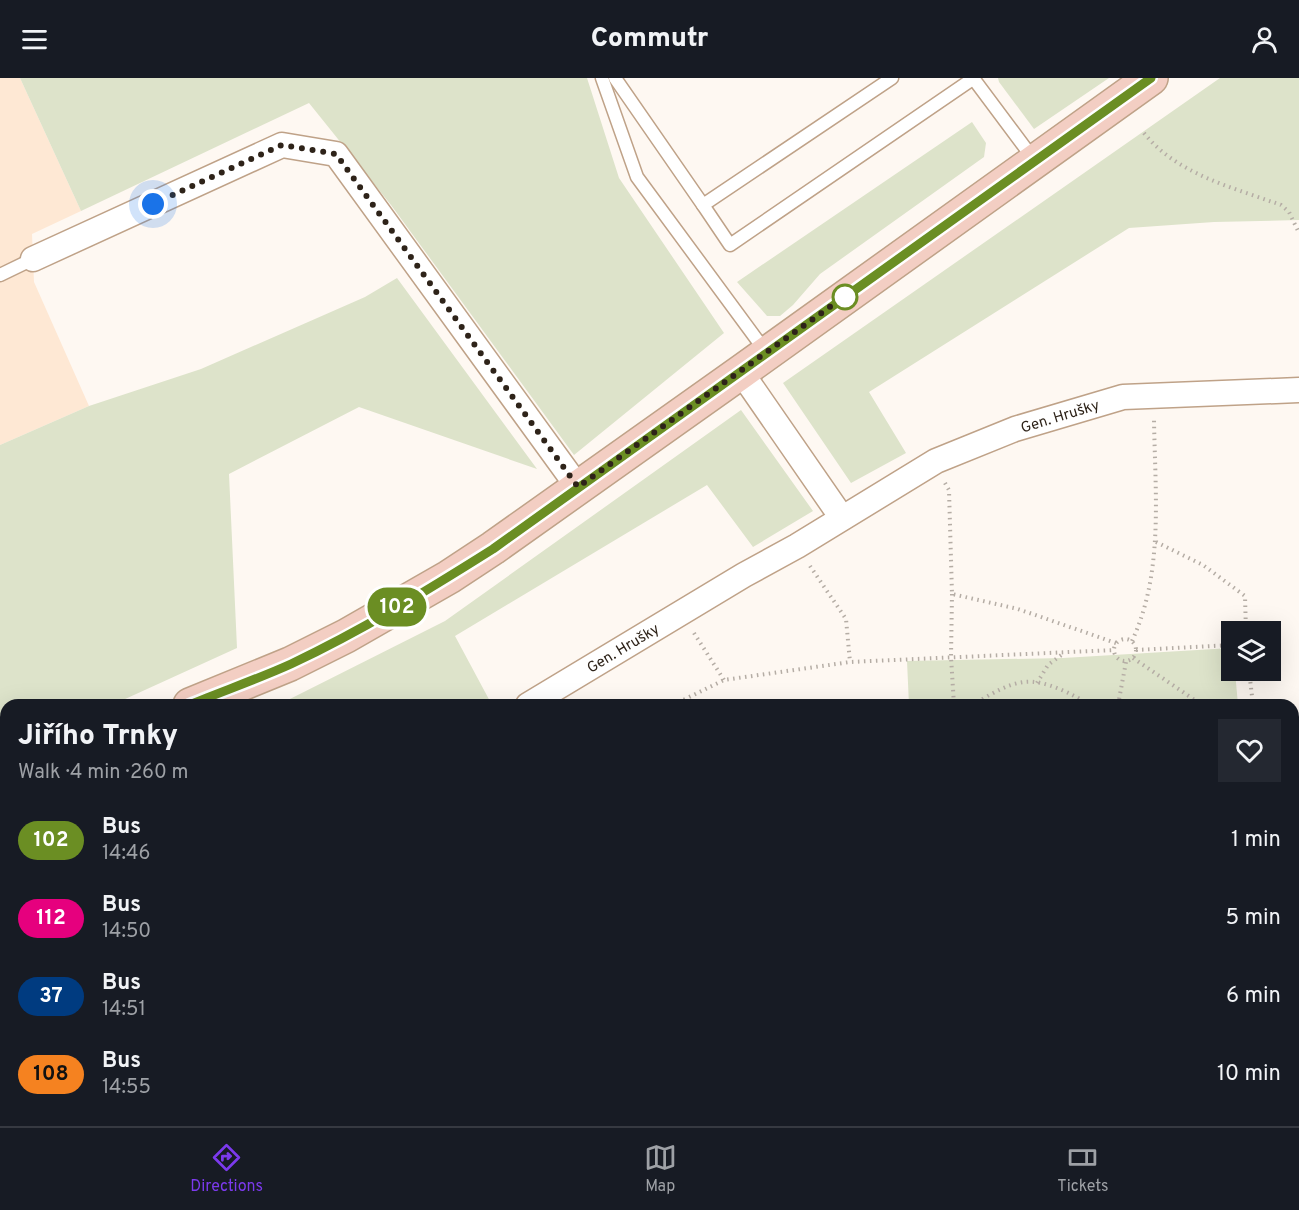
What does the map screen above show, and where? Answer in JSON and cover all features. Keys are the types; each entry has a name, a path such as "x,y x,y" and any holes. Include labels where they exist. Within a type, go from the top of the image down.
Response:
{"street":[{"path":"205,699 290,664 346,636 493,549 1151,78"},
{"path":"33,259 282,145 336,154 578,487"},
{"path":"754,362 842,518"},
{"name":"Gen. Hrušky","path":"538,699 936,461 1015,429 1124,397 1299,390"}],"lane":[{"path":"602,78 637,177 754,362"},
{"path":"615,78 730,245 974,78 1035,162"},
{"path":"703,205 892,78"},
{"path":"0,275 33,259"}],"path":[{"path":"1144,133 1154,147 1183,166 1281,205 1288,212 1299,233"},
{"path":"1119,699 1126,662 1133,658 1136,650 1132,641 1146,602 1154,565 1156,543 1153,395"},
{"path":"936,461 948,490 954,699"},
{"path":"1156,543 1203,565 1245,596 1246,621"},
{"path":"797,546 846,619 850,662"},
{"path":"952,594 1018,609 1116,643 1124,640 1132,641"},
{"path":"682,614 724,680"},
{"path":"1116,643 1114,650 1118,659 1126,662"},
{"path":"1136,650 1221,646"},
{"path":"685,699 724,680 850,662 1114,650"},
{"path":"1037,683 1048,665 1065,652"},
{"path":"1133,658 1193,699"},
{"path":"1250,681 1252,699"},
{"path":"983,699 1000,690 1024,682 1037,683 1072,694 1080,699"}],"shaded area":[{"path":"0,78 20,78 81,211 32,234 34,282 89,406 0,445"}],"green space":[{"path":"20,78 587,78 619,178 724,333 574,455 391,205 309,103 81,211"},
{"path":"998,78 1109,78 1034,129"},
{"path":"1220,78 1299,78 1299,220 1214,222 1129,228 869,392 906,453 851,483 783,383"},
{"path":"972,122 986,143 984,157 820,274 793,305 780,316 767,316 737,282"},
{"path":"397,278 537,469 359,407 229,474 237,648 125,699 0,699 0,445 89,406 201,369 365,297"},
{"path":"741,410 813,511 753,547 707,485 455,636 489,699 290,699 445,621"},
{"path":"1221,649 1221,681 1236,681 1237,699 909,699 907,661 1063,658"}],"bus line":[{"name":"102","path":"204,699 290,664 346,636 493,549 1151,78"}],"route":[{"path":"153,204 282,145 336,154 578,487 848,294 845,297"}]}
